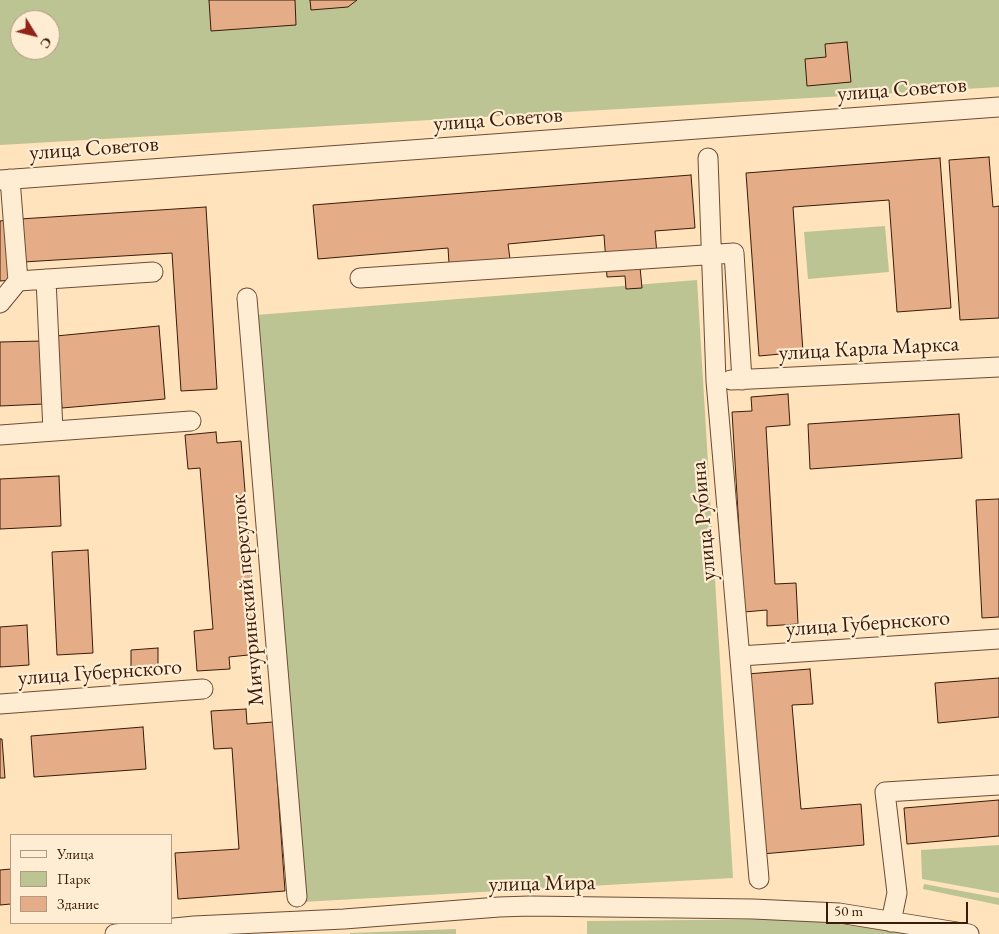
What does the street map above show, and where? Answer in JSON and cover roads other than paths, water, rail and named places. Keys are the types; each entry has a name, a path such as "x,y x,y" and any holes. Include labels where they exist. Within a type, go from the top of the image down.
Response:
{"street":[{"name":"улица Советов","path":"5,179 999,107"},
{"name":"улица Рубина","path":"708,158 716,381 759,879"},
{"path":"0,303 18,281 5,179"},
{"path":"360,278 734,254 742,380"},
{"path":"18,281 153,272"},
{"path":"46,279 53,431"},
{"name":"Мичуринский переулок","path":"247,298 297,897"},
{"name":"улица Карла Маркса","path":"716,381 999,367"},
{"path":"0,435 191,421"},
{"name":"улица Губернского","path":"740,656 999,639"},
{"name":"улица Губернского","path":"0,704 203,689"},
{"path":"891,922 897,893 885,792 999,785"},
{"name":"улица Мира","path":"116,934 194,926 344,919 530,906 754,909 839,914 969,934"}]}
